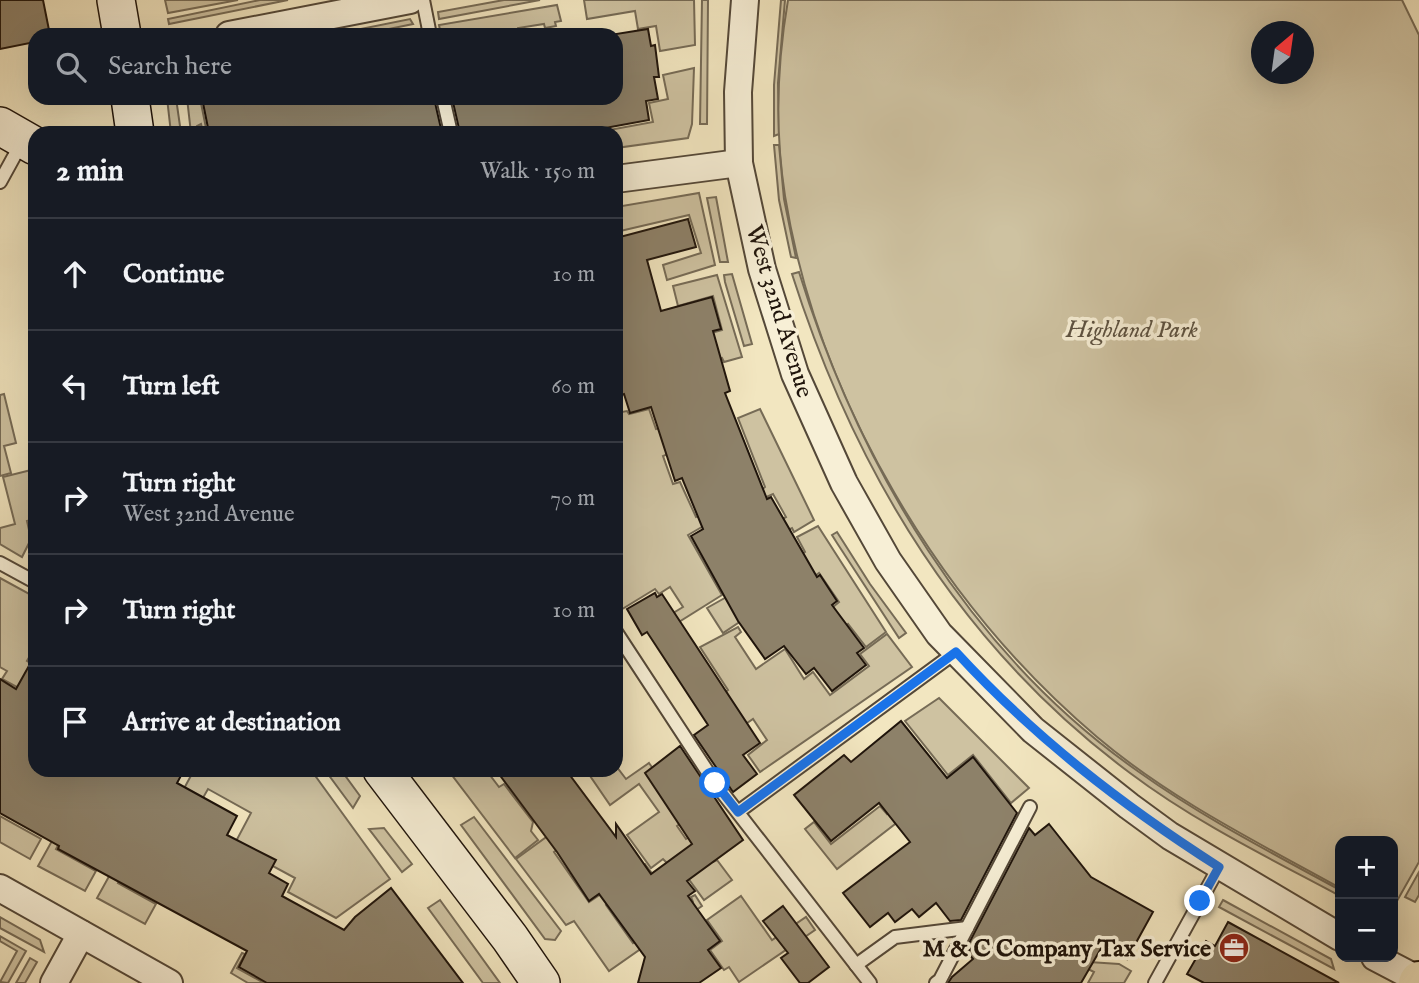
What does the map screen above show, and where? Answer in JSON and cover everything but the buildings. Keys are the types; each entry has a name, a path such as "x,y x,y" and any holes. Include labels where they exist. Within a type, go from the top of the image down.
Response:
{"main road":[{"path":"116,0 121,28"},
{"path":"131,105 134,126"},
{"path":"387,777 466,878 541,983"}],"street":[{"path":"265,28 410,0"},
{"name":"West 32nd Avenue","path":"745,0 738,92 739,163 762,269 795,374 844,483 888,561 939,634 1033,730 1129,806 1219,867 1335,934"},
{"path":"623,178 739,163"},
{"path":"0,888 169,983"},
{"path":"54,983 81,934"},
{"path":"1384,962 1419,982"}],"lane":[{"path":"423,0 429,28"},
{"path":"445,105 449,126"},
{"path":"0,182 20,137"},
{"path":"0,563 28,578"},
{"path":"623,643 715,783 870,983"},
{"path":"738,812 956,652"},
{"path":"936,983 940,980 1030,807"},
{"path":"1155,983 1219,867"},
{"path":"856,965 895,937 967,928"}],"green space":[{"path":"165,0 238,0 168,13"},
{"path":"260,0 288,0 169,24 168,19"},
{"path":"504,0 540,0 439,19 438,12"},
{"path":"584,0 694,0 695,45 660,51 656,26 638,29 635,11 587,19"},
{"path":"702,0 708,0 707,124 700,124"},
{"path":"781,0 785,0 778,83 779,134 774,136 774,85"},
{"name":"Highland Park","path":"788,0 1402,0 1419,35 1419,862 1398,899 1398,836 1335,836 1335,885 1184,800 1097,737 1040,684 987,625 938,561 894,493 857,422 826,348 801,272 782,172 780,73"},
{"path":"557,5 561,21 555,22 556,26 545,28 544,24 518,28 440,28 439,25"},
{"path":"410,19 413,24 394,28 366,28"},
{"path":"694,68 692,124 688,138 623,147 623,128 653,122 649,103 668,99 663,75"},
{"path":"168,105 177,105 180,126 170,126"},
{"path":"188,105 201,105 206,126 190,126"},
{"path":"774,145 779,145 784,199 796,258 791,257 779,200"},
{"path":"699,193 715,265 667,280 663,265 701,253 689,215 623,230 623,206"},
{"path":"716,197 728,262 720,262 707,198"},
{"path":"799,272 824,344 854,415 888,484 928,551 973,613 1023,671 1078,725 1139,772 1212,819 1335,887 1335,893 1233,839 1155,791 1070,724 1015,670 966,612 922,551 882,486 848,418 818,347 792,274"},
{"path":"732,274 752,344 744,346 725,282 724,275"},
{"path":"717,275 742,357 724,362 722,358 707,362 623,359 722,330 713,296 678,306 673,286"},
{"path":"4,394 16,443 4,446 11,473 0,476 0,395"},
{"path":"649,409 656,429 683,421 680,449 663,456 673,484 680,482 696,517 759,494 688,535 722,595 674,625 670,615 683,607 670,587 659,594 655,589 623,609 623,412 629,414"},
{"path":"760,409 814,520 794,532 792,528 780,534 775,523 786,517 773,494 764,498 760,491 765,487 738,418"},
{"path":"28,471 28,545 22,557 0,544 0,528 15,524 3,477"},
{"path":"818,526 886,632 866,647 848,624 840,630 833,607 839,602 819,573 811,579 797,557 805,552 797,537"},
{"path":"837,532 906,633 899,638 832,535"},
{"path":"794,559 807,577 723,633 707,608"},
{"path":"0,578 28,593 28,693 2,679 7,671 0,667"},
{"path":"738,627 741,632 735,637 756,669 785,649 804,679 813,672 830,695 869,666 860,654 887,634 912,667 760,772 748,755 767,740 753,719 721,741 701,710 728,690 700,647"},
{"path":"939,698 1029,788 1011,803 973,755 948,775 905,721"},
{"path":"649,763 688,818 677,826 686,839 694,834 713,862 717,860 732,880 704,900 674,859 667,863 663,859 651,868 627,835 659,812 639,784 610,805 591,777 623,775 626,779"},
{"path":"190,777 316,777 390,879 336,918 288,892 295,878 234,845 251,813 208,789 192,817 174,807"},
{"path":"330,777 346,777 360,796 353,808"},
{"path":"453,777 491,777 499,787 504,784 533,822 531,831 538,840 515,858"},
{"path":"86,780 92,784 56,849 96,871 85,891 38,866"},
{"path":"917,790 917,807 837,869 805,829 814,822 831,844 880,806 887,814"},
{"path":"148,806 158,812 118,883 156,904 145,924 97,898"},
{"path":"0,816 41,839 30,859 0,842"},
{"path":"474,817 561,931 555,940 545,939 461,825"},
{"path":"384,828 412,864 402,872 369,829"},
{"path":"556,830 565,844 554,852 589,902 645,864 651,872 606,905 633,943 693,902 691,897 695,895 702,906 609,971 574,921 566,925 516,859"},
{"path":"1419,872 1419,895 1415,902 1405,897"},
{"path":"741,896 772,940 806,917 815,930 739,982 729,967 724,970 710,950 722,941 707,920"},
{"path":"440,900 500,983 483,983 428,908"},
{"path":"1223,900 1331,959 1334,969 1219,907"},
{"path":"0,917 40,940 44,952 0,928"},
{"path":"0,936 26,951 8,983 0,982 17,951 0,941"},
{"path":"242,953 245,954 237,968 264,983 248,983 231,973"},
{"path":"30,958 37,962 25,983 16,983"},
{"path":"1089,962 1119,964 1131,971 1124,983 1088,983 1094,972 1086,968"}],"place":[{"name":"M & C Company Tax Service","path":"1234,948"}],"route":[{"path":"715,783 738,812 956,652 1033,730 1129,806 1219,867 1200,901"}]}
